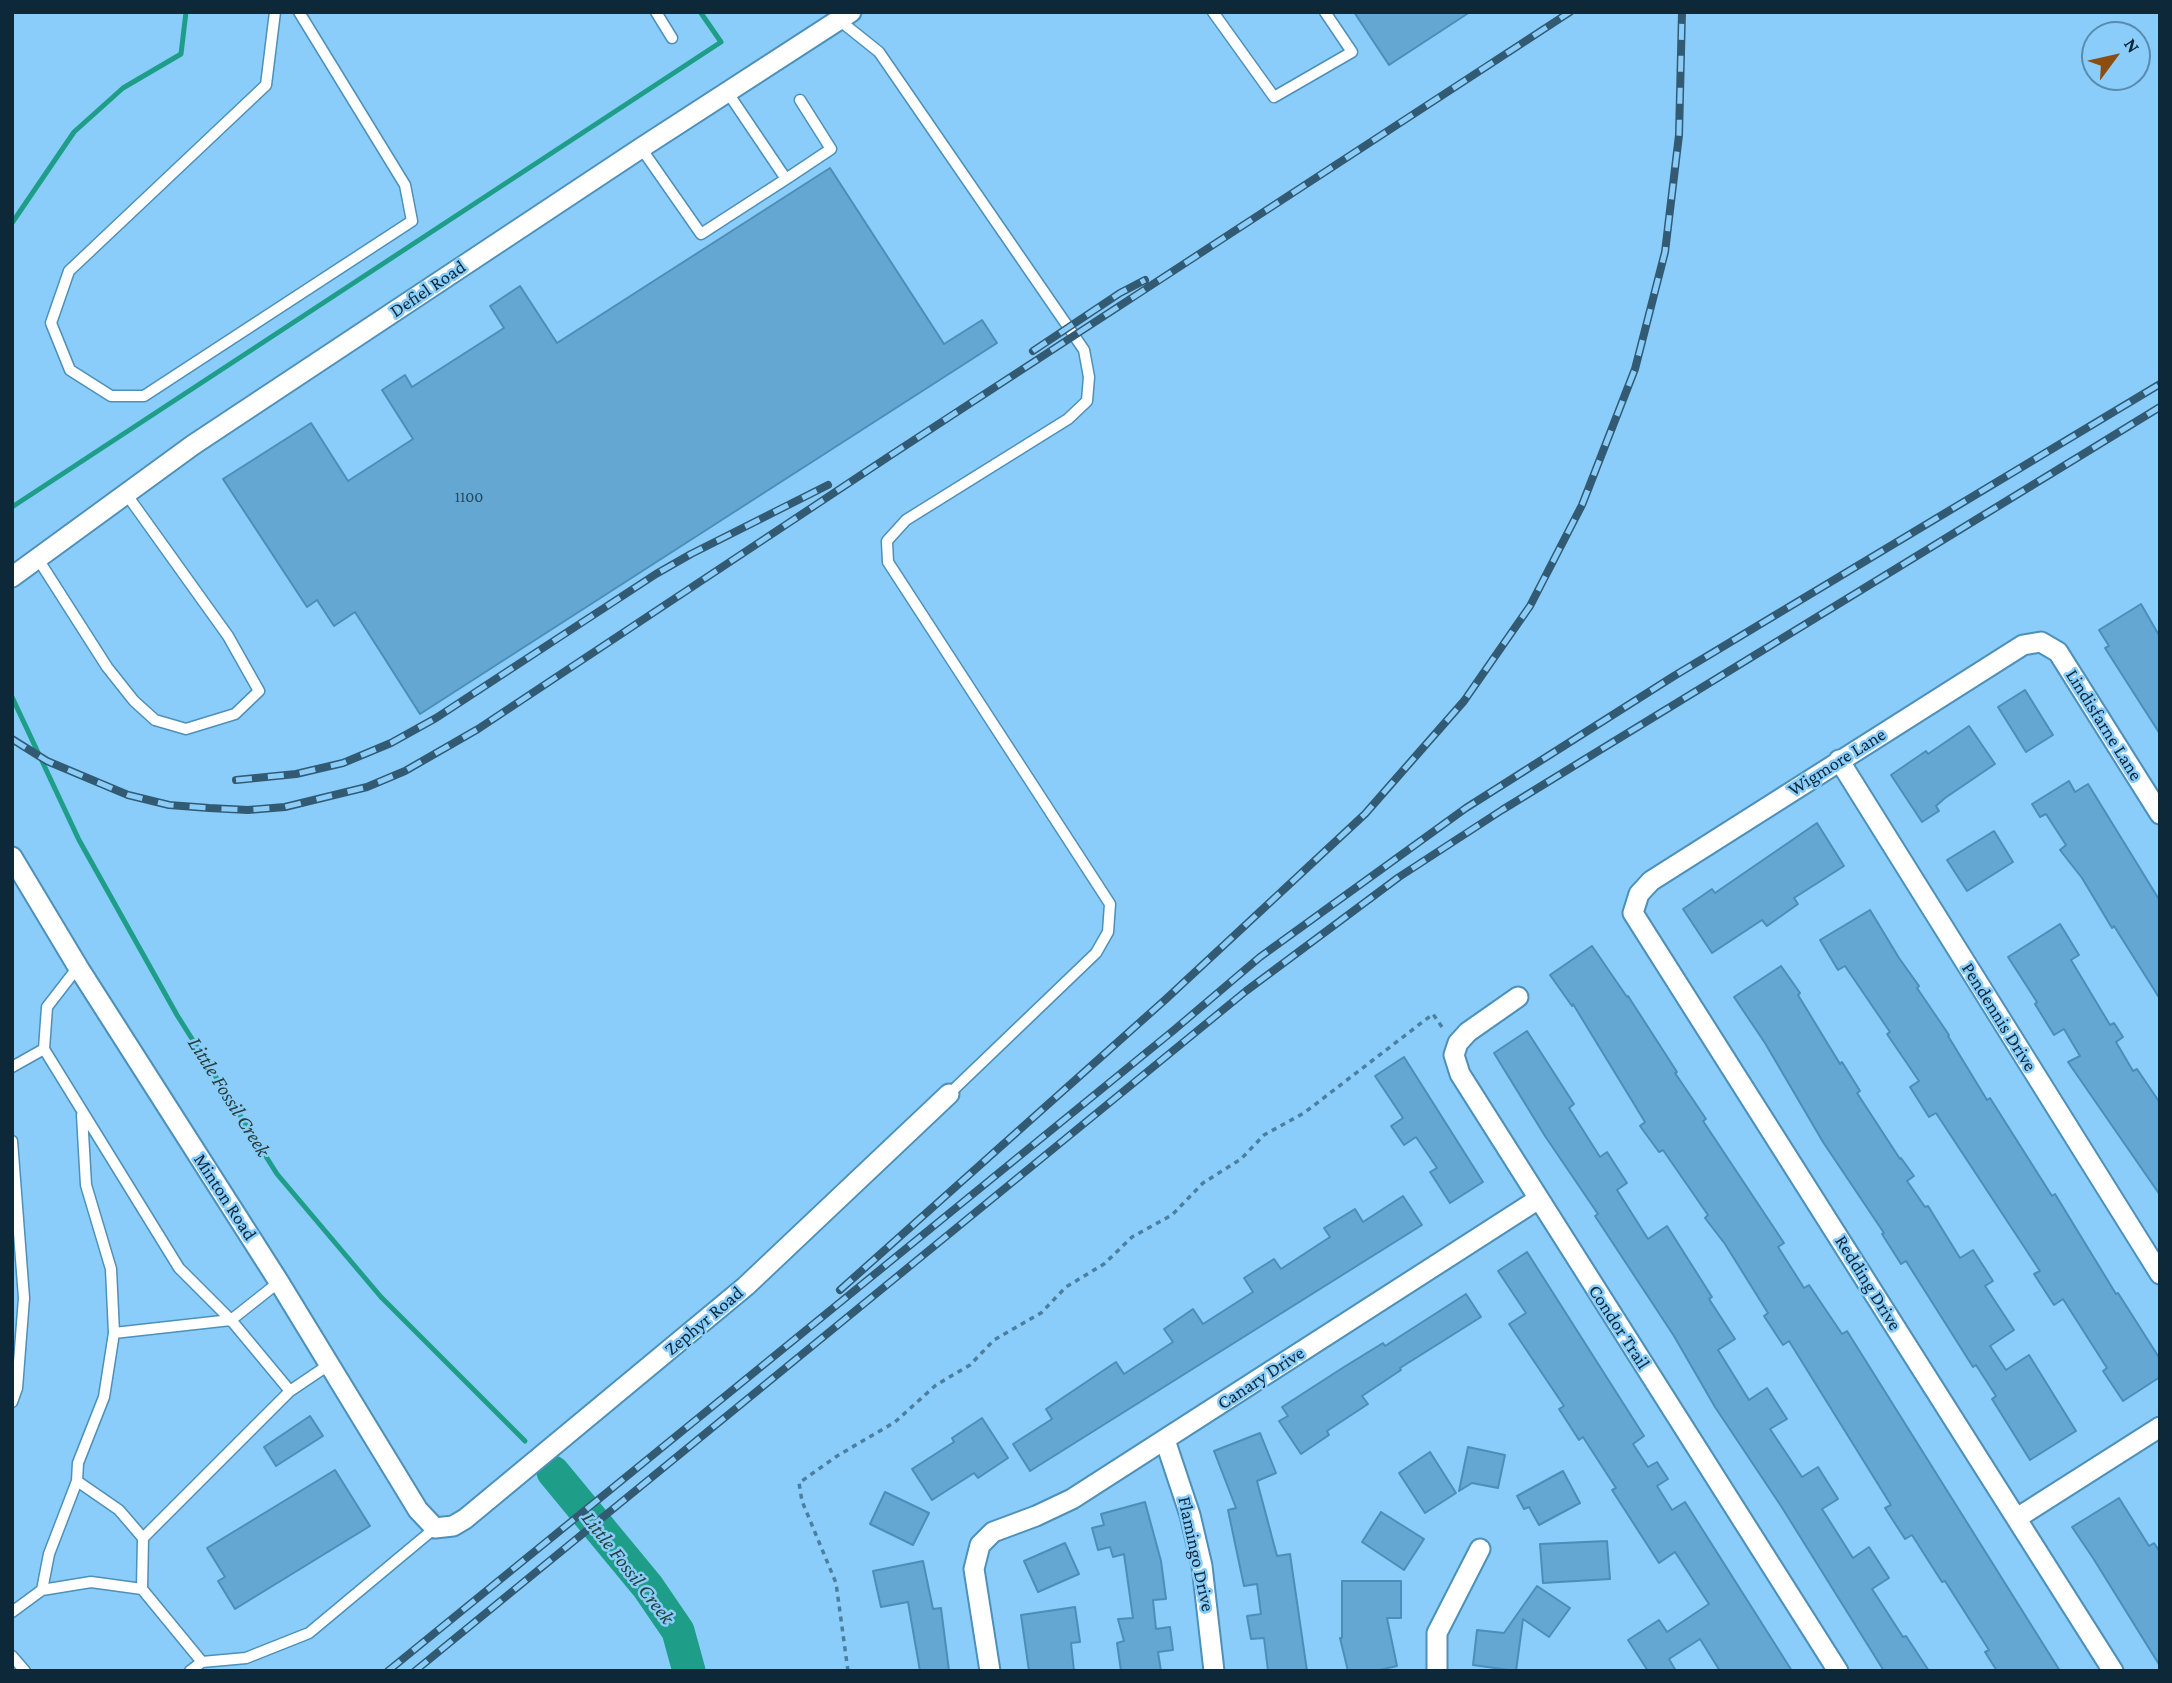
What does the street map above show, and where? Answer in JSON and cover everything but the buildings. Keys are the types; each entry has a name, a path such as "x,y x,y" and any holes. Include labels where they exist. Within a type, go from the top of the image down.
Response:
{"street":[{"name":"Defiel Road","path":"12,577 193,444 845,16"},
{"name":"Wigmore Lane","path":"1639,894 1651,881 2022,645 2041,642"},
{"name":"Lindisfarne Lane","path":"2041,642 2058,652 2160,814"},
{"name":"Pendennis Drive","path":"1839,761 2160,1274"},
{"name":"Minton Road","path":"12,857 78,967 330,1364 418,1510 439,1529"},
{"name":"Redding Drive","path":"1639,894 1633,913 2113,1671"},
{"name":"Condor Trail","path":"1518,997 1468,1032 1458,1043 1454,1055 1460,1074 1537,1200 1838,1671"},
{"name":"Zephyr Road","path":"439,1529 465,1519 746,1286 949,1094"},
{"name":"Canary Drive","path":"990,1671 974,1569 980,1545 993,1532 1072,1499 1537,1200"},
{"path":"2017,1518 2160,1427"},
{"name":"Flamingo Drive","path":"1165,1440 1190,1515 1202,1566 1214,1671"},
{"path":"1437,1671 1437,1633 1480,1549"}],"lane":[{"path":"275,12 266,85 69,271 51,323 70,370 111,396 144,396 412,221 405,185 299,12"},
{"path":"656,12 672,38"},
{"path":"1213,12 1274,97 1352,52 1325,12"},
{"path":"845,16 879,52 1084,349 1089,377 1087,401 1068,419 906,520 887,541 888,562 1110,904 1108,932 1096,953 949,1094"},
{"path":"728,93 786,179"},
{"path":"641,148 701,234 831,149 800,100"},
{"path":"38,559 107,667 134,701 155,720 186,729 235,714 259,691 228,636 127,495"},
{"path":"78,967 47,1007 44,1049 179,1268 231,1320 290,1391"},
{"path":"12,1067 44,1049"},
{"path":"43,1590 49,1554 77,1480 78,1462 103,1397 114,1333 111,1269 86,1185 82,1111"},
{"path":"12,1141 24,1298 16,1388 12,1402"},
{"path":"114,1333 231,1320 279,1282"},
{"path":"143,1538 290,1391 330,1364"},
{"path":"77,1480 119,1510 143,1538 142,1588 202,1662"},
{"path":"190,1671 202,1662 246,1658 310,1633 439,1529"},
{"path":"12,1612 43,1590 91,1583 142,1588"},
{"path":"12,1656 25,1671"}],"path":[{"path":"848,1671 836,1583 802,1501 799,1483 837,1456 895,1422 936,1385 970,1365 995,1340 1041,1313 1066,1287 1104,1265 1132,1237 1172,1215 1203,1183 1241,1159 1264,1135 1304,1113 1433,1014 1444,1028 1441,1038"}],"waterway":[{"name":"Little Fossil Creek","path":"12,223 74,132 123,88 181,54 186,12"},
{"path":"12,507 721,42 701,13"},
{"name":"Little Fossil Creek","path":"12,697 79,840 177,1015 277,1174 381,1297 525,1441"},
{"name":"Little Fossil Creek","path":"553,1472 648,1587 678,1631 689,1671"}],"railway":[{"path":"12,739 47,761 128,795 169,805 248,810 285,807 367,787 405,771 478,729 888,457 1570,12"},
{"path":"840,1290 1166,999 1365,814 1464,701 1530,606 1582,505 1635,369 1665,252 1679,135 1682,12"},
{"path":"1033,351 1120,293 1145,280"},
{"path":"388,1671 1260,957 1466,808 1674,676 2160,384"},
{"path":"415,1671 1246,991 1399,877 1502,810 2160,407"},
{"path":"236,780 296,774 343,763 391,743 436,718 656,574 828,485"}]}
